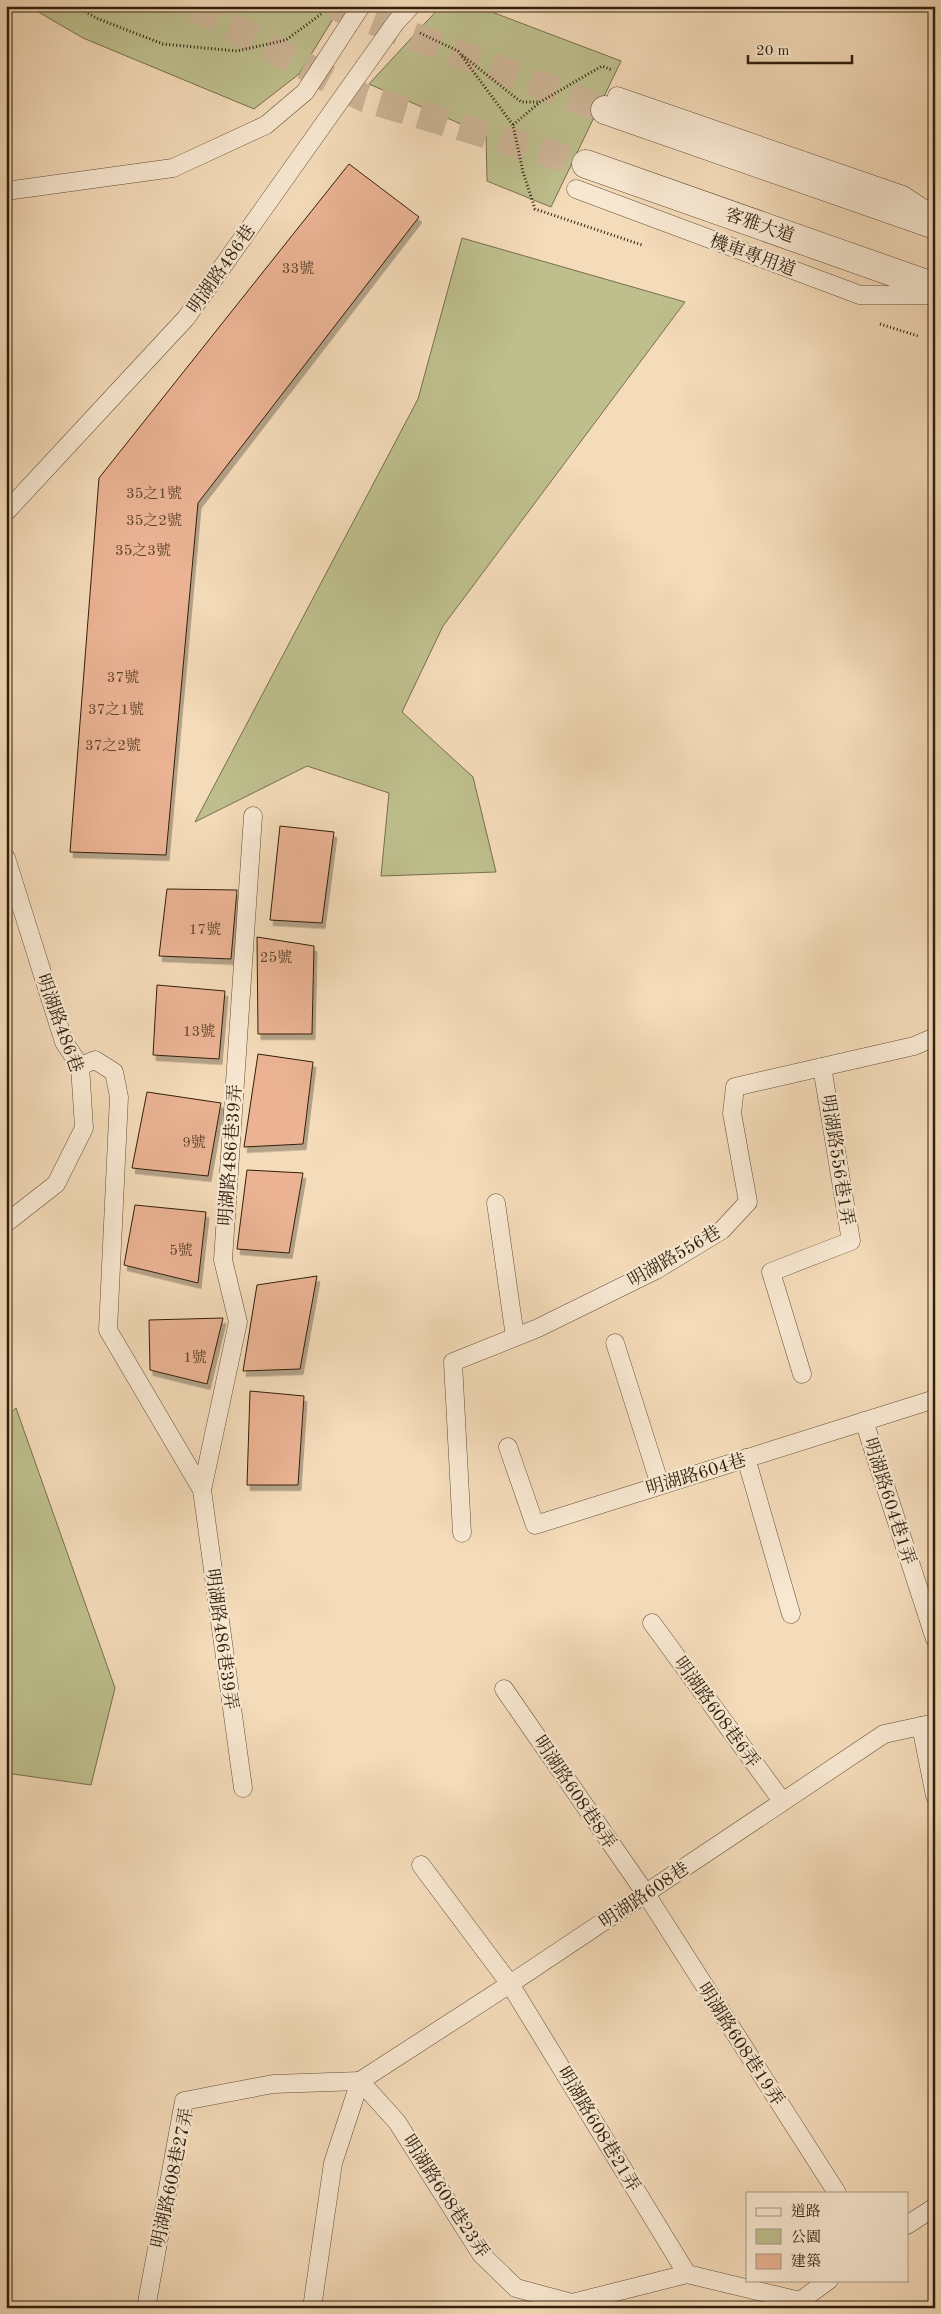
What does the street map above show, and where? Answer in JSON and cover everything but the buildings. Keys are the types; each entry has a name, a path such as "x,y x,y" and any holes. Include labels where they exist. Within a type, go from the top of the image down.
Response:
{"street":[{"path":"611,103 935,225"},
{"name":"客雅大道","path":"586,164 935,287"}],"lane":[{"path":"6,191 173,168 266,125 305,92 361,6"},
{"name":"明湖路486巷","path":"6,512 186,318 396,22 411,6"},
{"path":"611,103 903,195 935,216"},
{"name":"機車專用道","path":"576,190 860,295 935,295"},
{"name":"明湖路486巷39弄","path":"243,1788 202,1490 238,1322 223,1260 254,816"},
{"name":"明湖路486巷","path":"6,858 64,1042 80,1066 84,1128 56,1184 6,1223"},
{"name":"明湖路556巷","path":"462,1533 453,1362 515,1338 656,1270 722,1230 748,1202 732,1113 735,1087 914,1046 935,1037"},
{"name":"明湖路486巷39弄","path":"80,1066 95,1060 114,1072 119,1097 108,1330 202,1490"},
{"name":"明湖路556巷1弄","path":"802,1374 771,1272 851,1241 822,1067"},
{"path":"496,1204 515,1338"},
{"path":"615,1343 660,1485"},
{"name":"明湖路604巷","path":"508,1447 535,1524 935,1399"},
{"name":"明湖路604巷1弄","path":"864,1421 935,1639"},
{"path":"746,1458 791,1614"},
{"name":"明湖路608巷6弄","path":"652,1623 782,1801"},
{"name":"明湖路608巷8弄","path":"504,1689 646,1894"},
{"path":"928,1725 935,1796"},
{"name":"明湖路608巷","path":"360,2081 646,1894 884,1734 928,1725"},
{"name":"明湖路608巷21弄","path":"421,1865 510,1984 687,2274"},
{"name":"明湖路608巷19弄","path":"646,1894 836,2192"},
{"path":"312,2308 333,2163 360,2081"},
{"name":"明湖路608巷23弄","path":"360,2081 398,2122 481,2254 516,2288 572,2303 687,2274"},
{"name":"明湖路608巷27弄","path":"146,2308 184,2101 274,2084 360,2081"},
{"path":"908,2224 935,2206"},
{"path":"687,2274 800,2301 826,2282"}],"path":[{"path":"76,6 96,18 163,44 238,51 286,40 324,12"},
{"path":"396,22 458,51 521,102 540,102"},
{"path":"458,51 513,125 523,172 534,209"},
{"path":"513,125 540,102 602,66"}],"green space":[{"path":"28,6 341,6 299,74 254,109 83,38"},
{"path":"441,6 476,6 621,61 551,207 487,181 486,135 369,84"},
{"path":"462,238 685,302 443,626 402,712 473,777 496,872 381,876 389,793 307,766 195,822 418,399"},
{"path":"16,1408 115,1688 91,1785 6,1773 6,1417"}],"tunnel":[{"path":"193,6 364,98 586,164"},
{"path":"334,6 605,110"}]}
